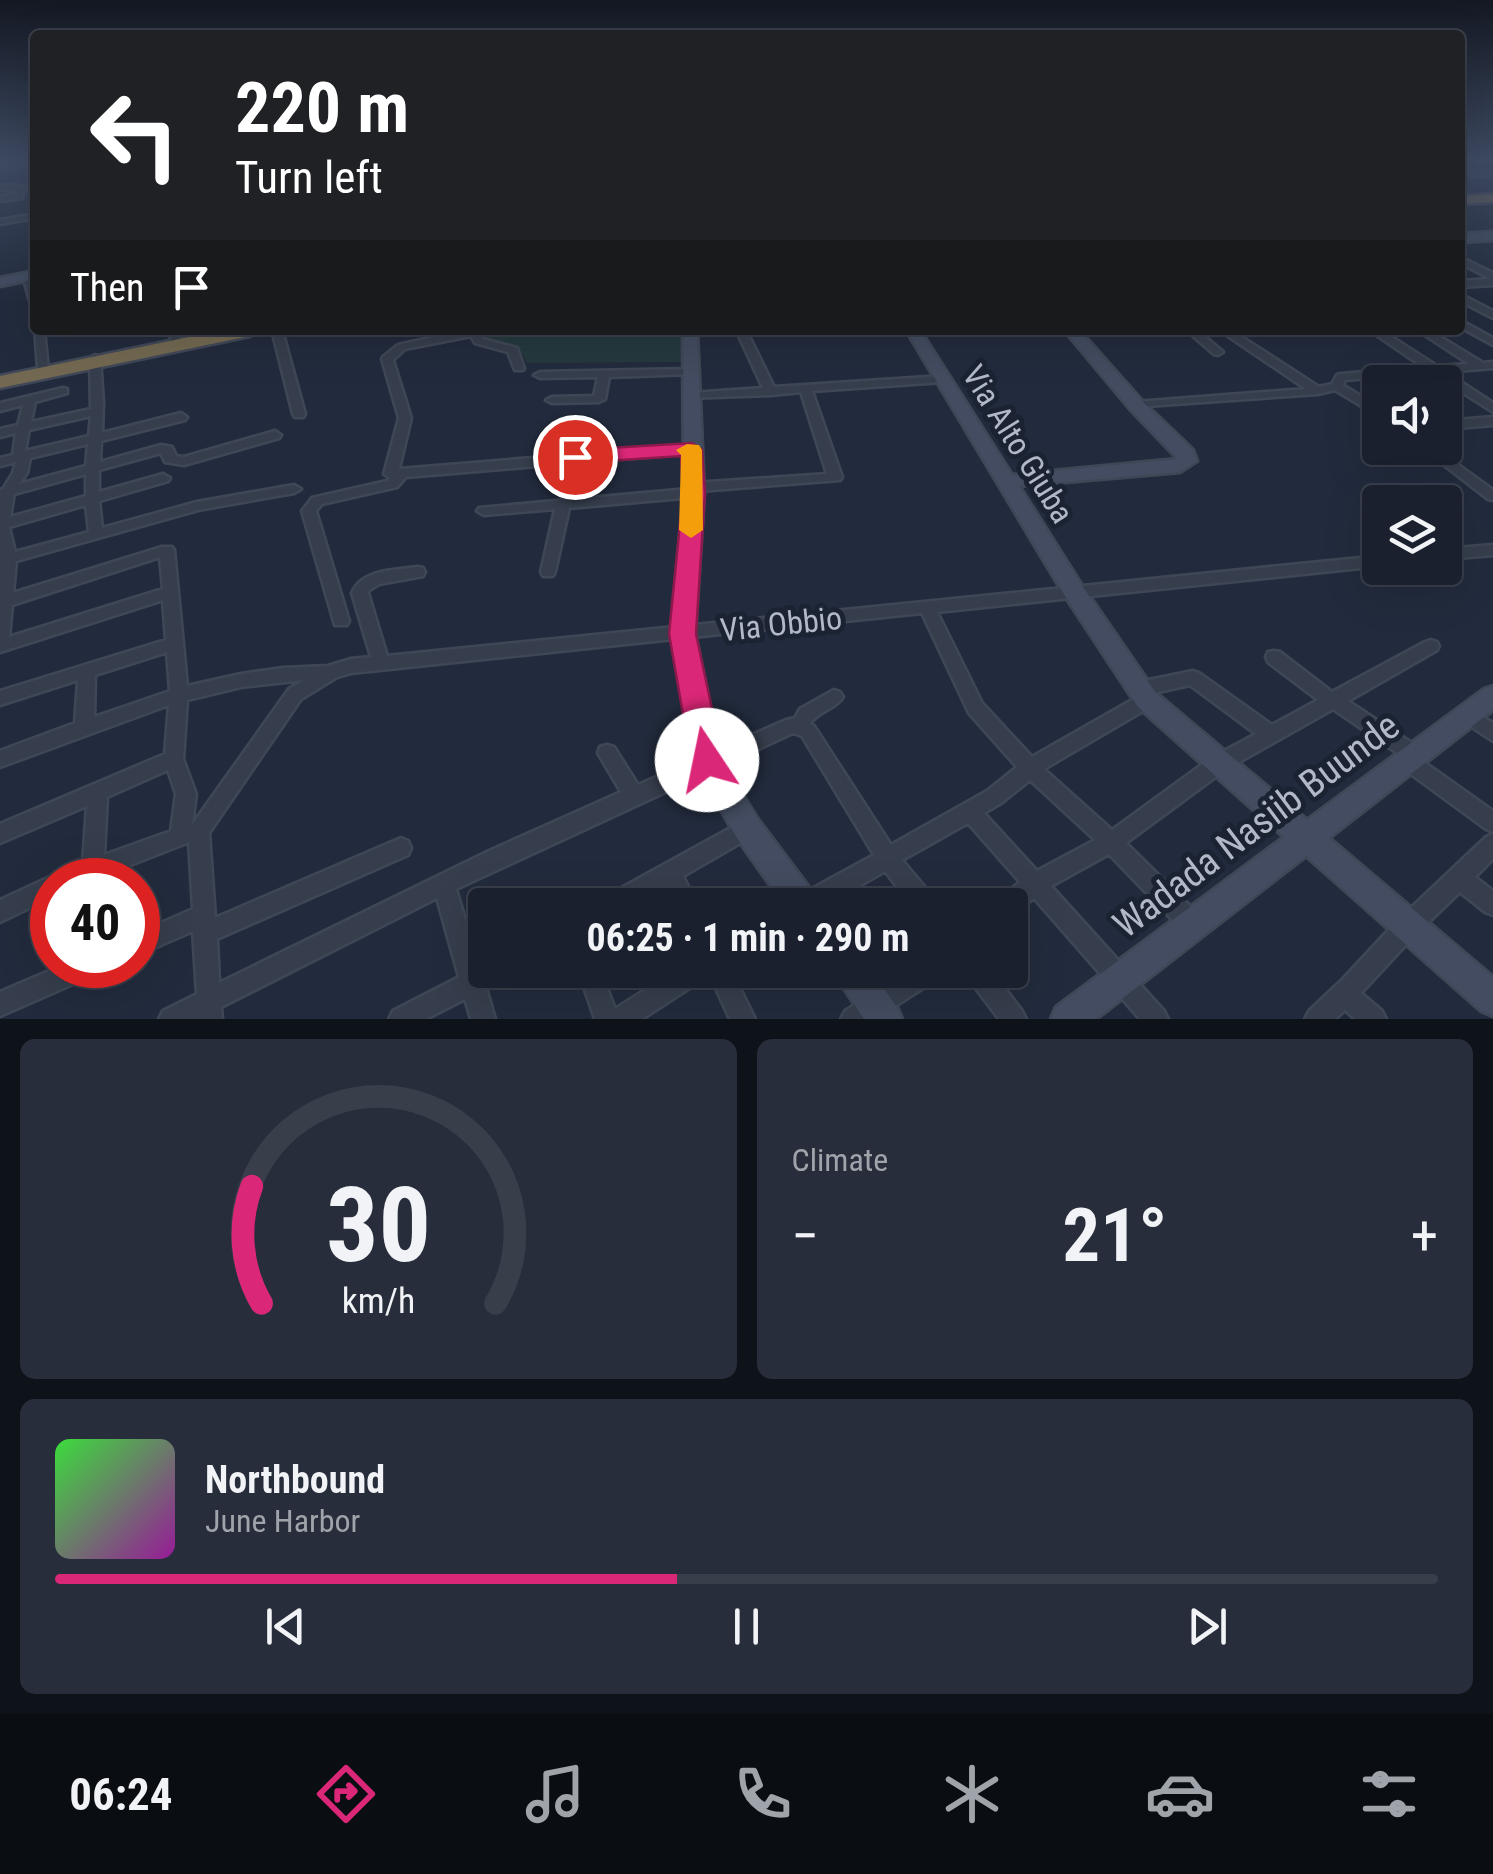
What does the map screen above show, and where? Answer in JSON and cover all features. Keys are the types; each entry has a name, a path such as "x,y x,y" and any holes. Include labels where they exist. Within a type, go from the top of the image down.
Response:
{"highway":[{"path":"0,380 212,335"},
{"path":"0,380 95,360 175,336"}],"street":[{"path":"20,208 21,218"},
{"path":"0,222 30,217"},
{"path":"1465,238 1493,236"},
{"path":"1465,264 1490,282"},
{"path":"0,282 30,276"},
{"path":"1465,284 1490,282"},
{"path":"1465,300 1493,318"},
{"path":"1465,322 1493,318"},
{"path":"1465,326 1493,342"},
{"path":"40,335 43,369"},
{"path":"278,335 300,414"},
{"path":"455,335 402,347 387,359 405,418 390,474 692,450"},
{"path":"476,335 484,344 513,350 519,368"},
{"path":"690,335 694,490 683,634 707,760 747,828 791,888"},
{"path":"743,335 771,392"},
{"name":"Via Alto Giuba","path":"916,335 1073,590 1143,695 1493,999"},
{"path":"1006,480 1180,466 1188,462 1186,454 1074,335"},
{"path":"1197,335 1218,352"},
{"path":"1232,335 1318,392"},
{"path":"1382,335 1427,365"},
{"path":"1431,335 1487,366 1493,374"},
{"path":"95,360 96,438 89,500 96,533"},
{"path":"1462,368 1487,366"},
{"path":"540,375 689,372"},
{"path":"552,400 598,399 604,374"},
{"path":"1337,386 1340,377 1362,375"},
{"path":"691,396 943,379"},
{"path":"1136,405 1318,392 1337,386 1362,402"},
{"path":"1462,388 1493,408"},
{"path":"484,511 836,477 806,389"},
{"path":"0,407 63,391"},
{"path":"24,456 18,453 18,440 28,402"},
{"path":"0,434 96,411"},
{"path":"0,462 181,416"},
{"path":"1462,424 1493,421"},
{"path":"4,493 161,450 168,450 170,460 184,461 275,434"},
{"path":"24,456 20,473 4,493 0,646 168,593"},
{"path":"1452,465 1493,496"},
{"path":"341,621 309,511 311,506 392,484 402,473"},
{"path":"1,525 162,478"},
{"path":"4,560 198,506 294,489"},
{"path":"548,572 563,504"},
{"path":"2,602 167,550 179,694 174,760 186,794 209,1010"},
{"path":"1462,553 1493,550"},
{"name":"Via Obbio","path":"189,833 295,694 331,672 382,662 536,644 683,634 1073,590 1362,563"},
{"path":"382,662 360,594 362,587 375,579 418,572"},
{"path":"928,609 975,708 1030,768 1194,926"},
{"path":"0,698 175,643"},
{"path":"1028,889 1110,842 1269,732 1431,646"},
{"path":"1274,657 1493,823"},
{"path":"84,728 87,670"},
{"path":"0,759 179,694 285,672 331,672"},
{"path":"832,888 970,811 1143,695 1193,678 1269,732"},
{"name":"Wadada Nasiib Buunde","path":"1068,1019 1493,696"},
{"path":"800,726 806,714 834,697"},
{"path":"1467,715 1493,733"},
{"path":"171,1019 209,1010 444,885 633,794 792,725 808,731 886,856 911,888"},
{"path":"608,753 633,794"},
{"path":"0,834 174,760"},
{"path":"93,858 98,792"},
{"path":"970,811 1156,1019"},
{"path":"642,888 747,828"},
{"path":"120,858 189,833"},
{"path":"1317,1019 1345,996 1407,927 1462,880 1493,844"},
{"path":"160,937 401,848"},
{"path":"670,872 678,888"},
{"path":"1462,880 1493,904"},
{"path":"444,885 468,963"},
{"path":"0,911 30,897"},
{"path":"401,1019 468,986"},
{"path":"0,1004 37,988"},
{"path":"475,988 483,1019"},
{"path":"596,988 607,1019"},
{"path":"621,1019 668,988"},
{"path":"728,988 743,1019"},
{"path":"858,988 870,1014 906,988"},
{"path":"990,988 1014,1019"},
{"path":"1345,996 1374,1019"}],"green space":[{"path":"484,335 682,335 683,362 527,363 519,348"}],"slow traffic":[{"path":"687,450 692,450 694,487 691,530"}],"route":[{"path":"575,457 692,450 694,493 683,634 707,760"}]}
